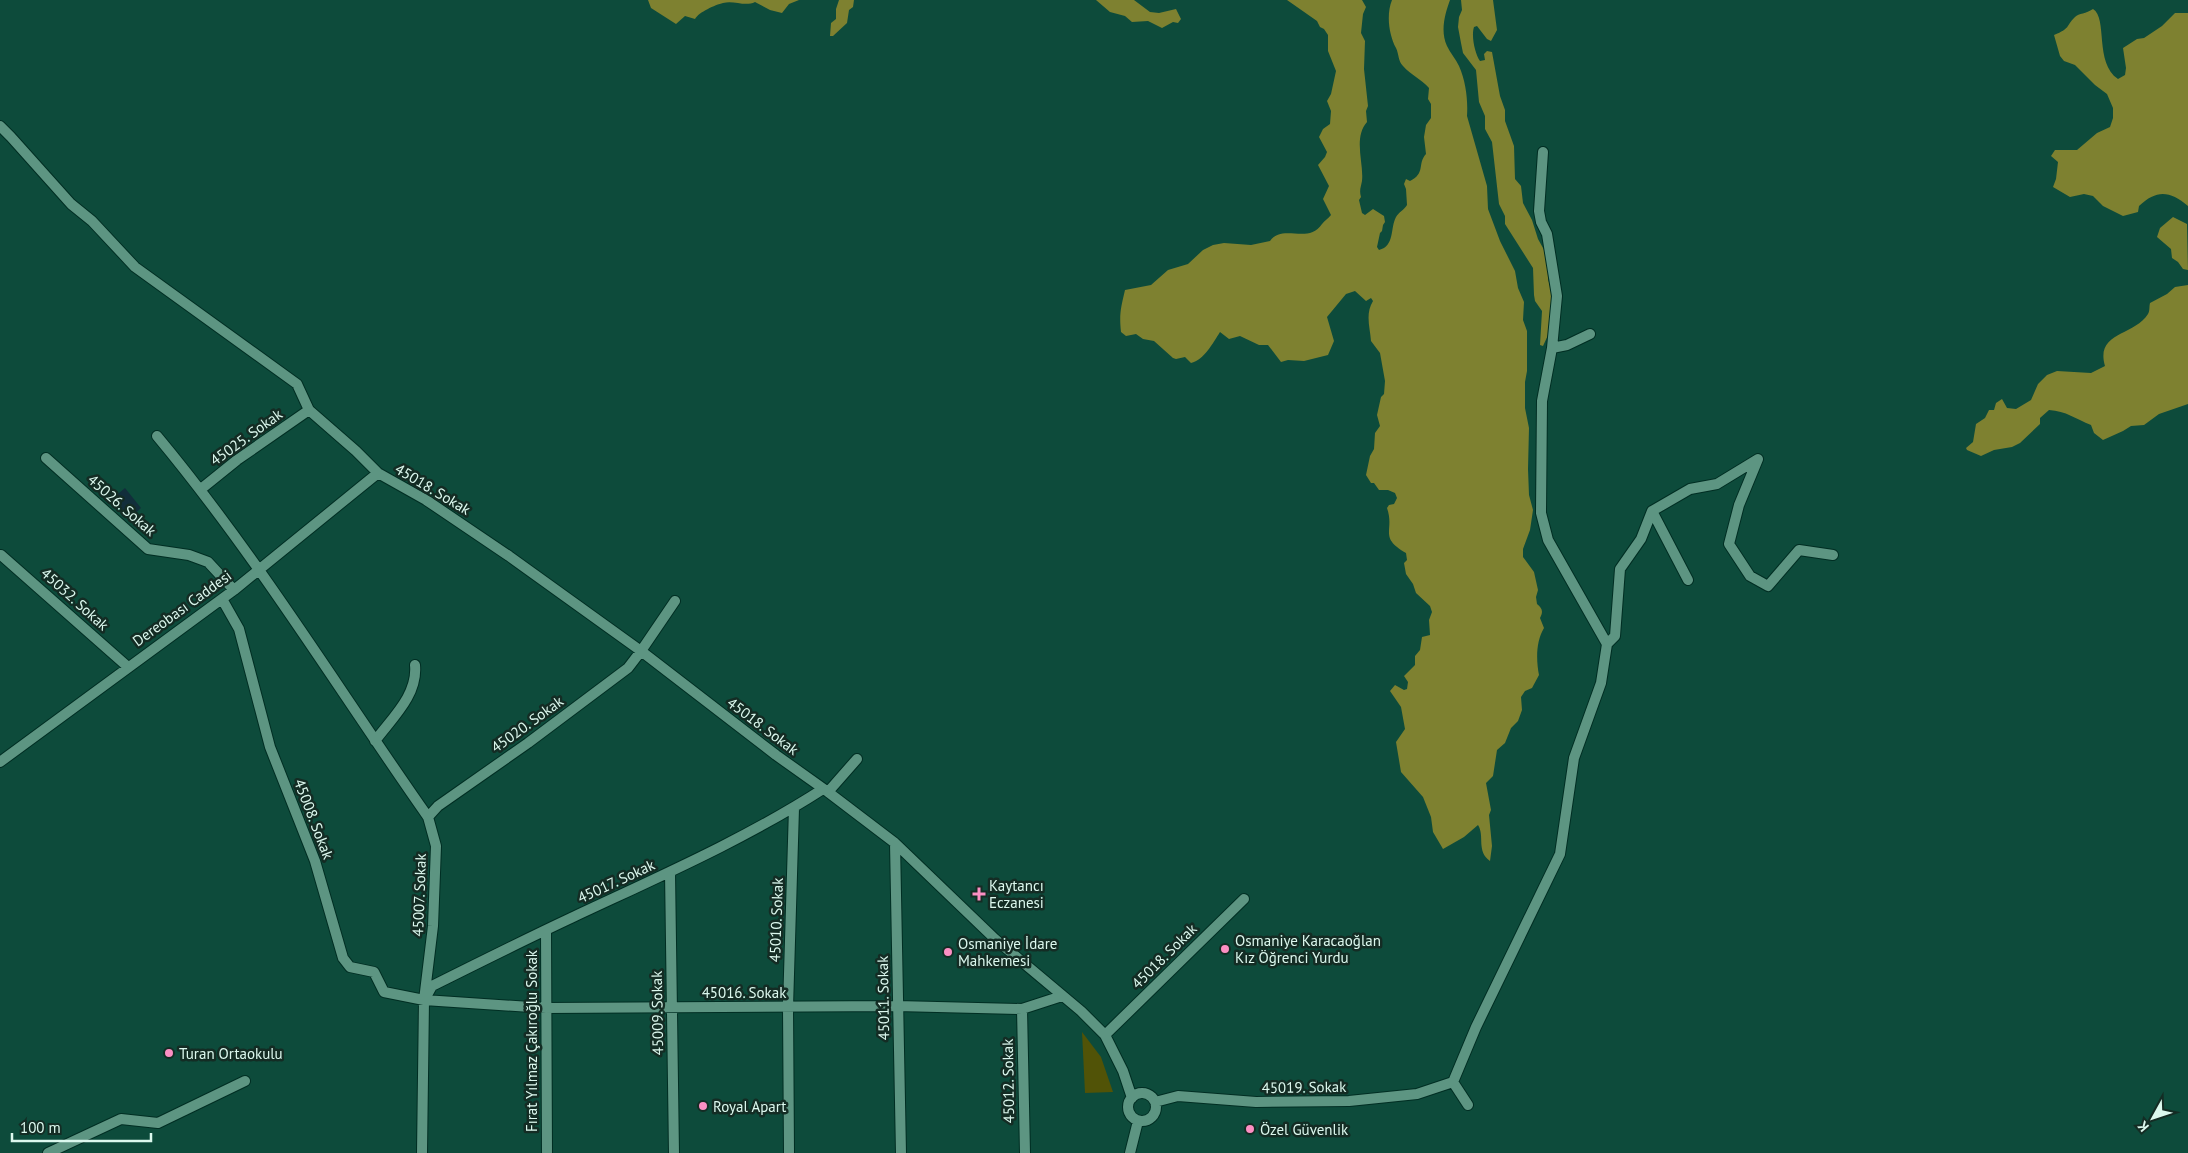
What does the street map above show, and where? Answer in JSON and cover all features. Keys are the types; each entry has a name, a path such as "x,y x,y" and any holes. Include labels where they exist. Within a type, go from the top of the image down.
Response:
{"street":[{"path":"0,126 71,204 92,221 135,267 297,384 308,410"},
{"path":"1543,152 1539,212 1550,249 1557,296 1552,348 1542,401 1541,513 1548,540 1607,644"},
{"path":"1552,348 1567,345 1590,334"},
{"name":"45018. Sokak","path":"308,410 356,451 378,474 426,500 641,652 776,755 896,843 995,939 1105,1035 1123,1071 1132,1098"},
{"name":"45025. Sokak","path":"201,489 237,460 308,410"},
{"path":"157,436 201,489 259,571"},
{"name":"45026. Sokak","path":"46,458 148,549 189,555 208,562 234,590"},
{"path":"1468,1105 1453,1082 1476,1027 1560,854 1574,758 1601,683 1607,644 1615,636 1620,569 1641,539 1652,511 1690,488 1717,484 1758,459 1739,505 1729,544 1750,576 1768,586 1799,550 1833,556"},
{"name":"Dereobası Caddesi","path":"0,762 259,571 378,474"},
{"path":"1652,511 1688,580"},
{"name":"45032. Sokak","path":"1,555 128,667"},
{"name":"45007. Sokak","path":"259,571 428,817 436,846 433,926 424,1000 422,1153"},
{"name":"45008. Sokak","path":"222,599 239,629 270,747 315,861 343,958 350,967 374,972 384,992 424,1000"},
{"name":"45020. Sokak","path":"428,817 438,806 528,743 628,668 641,652 674,601"},
{"path":"375,741 408,697 416,679 415,665"},
{"name":"45017. Sokak","path":"424,1000 432,986 670,872 794,808 826,790 857,759"},
{"name":"45010. Sokak","path":"789,1153 788,1007 794,808"},
{"name":"45011. Sokak","path":"896,843 897,1006 901,1153"},
{"name":"45009. Sokak","path":"670,872 674,1153"},
{"name":"45018. Sokak","path":"1105,1035 1244,899"},
{"name":"Fırat Yılmaz Çakıroğlu Sokak","path":"546,930 547,1153"},
{"name":"45016. Sokak","path":"424,1000 546,1008 897,1006 1022,1009 1062,996"},
{"name":"45012. Sokak","path":"1022,1009 1025,1153"},
{"path":"48,1153 121,1118 158,1123 245,1081"},
{"name":"45019. Sokak","path":"1155,1102 1178,1096 1256,1102 1348,1102 1417,1094 1453,1082"},
{"path":"1144,1094 1152,1098 1155,1102 1156,1110 1151,1118 1138,1121 1129,1111 1132,1098 1135,1095 1144,1094"},
{"path":"1130,1153 1138,1121"}],"shaded area":[{"path":"648,0 799,0 789,4 782,13 770,10 755,2 747,4 723,3 704,11 695,19 685,16 676,24 651,8"},
{"path":"839,0 854,0 853,7 849,10 847,23 833,36 830,36 831,23 836,19 836,9"},
{"path":"1096,0 1134,0 1150,12 1159,13 1176,9 1181,19 1178,23 1173,22 1162,28 1148,21 1132,22 1125,16 1110,12"},
{"path":"1287,0 1362,0 1366,7 1363,14 1361,33 1365,41 1364,69 1368,106 1366,111 1367,122 1363,128 1360,143 1362,181 1361,197 1359,200 1362,213 1365,215 1373,209 1384,216 1385,222 1377,247 1379,250 1388,245 1394,221 1407,205 1404,184 1406,179 1410,181 1420,172 1423,158 1426,154 1424,137 1426,125 1431,118 1431,104 1428,99 1429,88 1406,69 1399,60 1390,31 1390,6 1392,0 1450,0 1444,23 1445,40 1448,49 1459,66 1465,85 1467,116 1487,186 1488,209 1500,241 1515,271 1518,288 1524,302 1523,320 1527,331 1525,408 1529,428 1529,495 1533,510 1530,530 1523,549 1523,557 1534,572 1538,590 1537,604 1542,611 1540,618 1544,628 1539,639 1537,651 1539,675 1532,688 1525,691 1521,697 1522,710 1518,721 1511,728 1505,743 1497,750 1493,776 1486,783 1491,810 1489,815 1492,846 1490,861 1483,853 1478,825 1464,837 1443,849 1433,832 1431,817 1423,797 1401,772 1396,742 1405,729 1401,707 1390,691 1395,685 1404,690 1407,689 1408,682 1404,676 1415,665 1415,656 1420,650 1422,637 1430,635 1429,620 1432,612 1430,606 1416,593 1413,584 1406,574 1404,563 1407,560 1406,553 1397,547 1390,538 1387,508 1389,505 1394,504 1397,498 1395,493 1388,490 1379,490 1366,475 1370,456 1374,449 1375,433 1380,426 1377,415 1381,397 1384,394 1385,381 1380,353 1371,341 1369,311 1373,301 1371,298 1366,301 1355,291 1346,294 1327,317 1334,341 1328,355 1304,361 1288,360 1281,362 1268,345 1259,345 1240,336 1229,339 1220,332 1204,355 1191,363 1185,357 1173,358 1154,341 1143,339 1136,334 1126,336 1121,332 1120,320 1125,290 1151,285 1168,270 1188,264 1203,250 1213,245 1224,243 1251,245 1270,241 1275,236 1282,234 1310,233 1316,230 1331,215 1323,199 1329,186 1318,165 1327,152 1319,137 1323,129 1330,124 1331,111 1327,101 1331,94 1336,71 1328,51 1328,35 1324,29 1320,27 1317,21"},
{"path":"1461,0 1493,0 1497,30 1491,41 1487,39 1477,26 1474,27 1473,40 1480,61 1485,60 1484,54 1487,51 1492,52 1500,96 1505,110 1505,121 1514,146 1515,179 1521,186 1523,203 1532,220 1538,239 1548,257 1548,279 1552,293 1552,302 1549,333 1543,346 1540,345 1542,311 1535,301 1533,268 1505,224 1505,216 1499,204 1492,142 1485,129 1485,116 1479,102 1476,70 1463,53 1458,27 1462,10"},
{"path":"2093,9 2100,21 2106,63 2118,79 2125,75 2126,68 2123,48 2137,39 2144,38 2162,26 2175,13 2188,13 2188,206 2175,197 2164,194 2152,197 2146,201 2139,206 2138,212 2123,216 2103,206 2093,196 2084,194 2070,197 2053,187 2058,162 2051,156 2055,150 2077,150 2097,133 2110,127 2113,118 2113,108 2107,94 2075,65 2064,61 2060,56 2054,35 2065,29 2077,16"},
{"path":"2173,217 2187,224 2188,270 2183,269 2172,258 2171,249 2157,237 2160,228"},
{"path":"2188,285 2188,404 2159,414 2144,425 2131,426 2103,440 2094,433 2091,425 2066,414 2049,410 2040,418 2040,424 2020,443 2012,447 1994,450 1981,456 1967,450 1966,448 1973,442 1976,424 1985,418 1989,410 1994,410 1996,403 2002,399 2007,408 2016,409 2031,400 2038,384 2047,375 2057,371 2091,373 2105,366 2103,355 2111,340 2142,321 2149,313 2150,303 2167,294 2175,287"},
{"path":"1082,1032 1101,1057 1113,1092 1085,1093"}],"water":[{"path":"125,488 141,508 129,519 112,499"}],"place":[{"name":"Kaytancı Eczanesi","path":"979,894"},
{"name":"Osmaniye Karacaoğlan Kız Öğrenci Yurdu","path":"1225,949"},
{"name":"Osmaniye İdare Mahkemesi","path":"948,952"},
{"name":"Turan Ortaokulu","path":"169,1053"},
{"name":"Royal Apart","path":"703,1106"},
{"name":"Özel Güvenlik","path":"1250,1129"}]}
